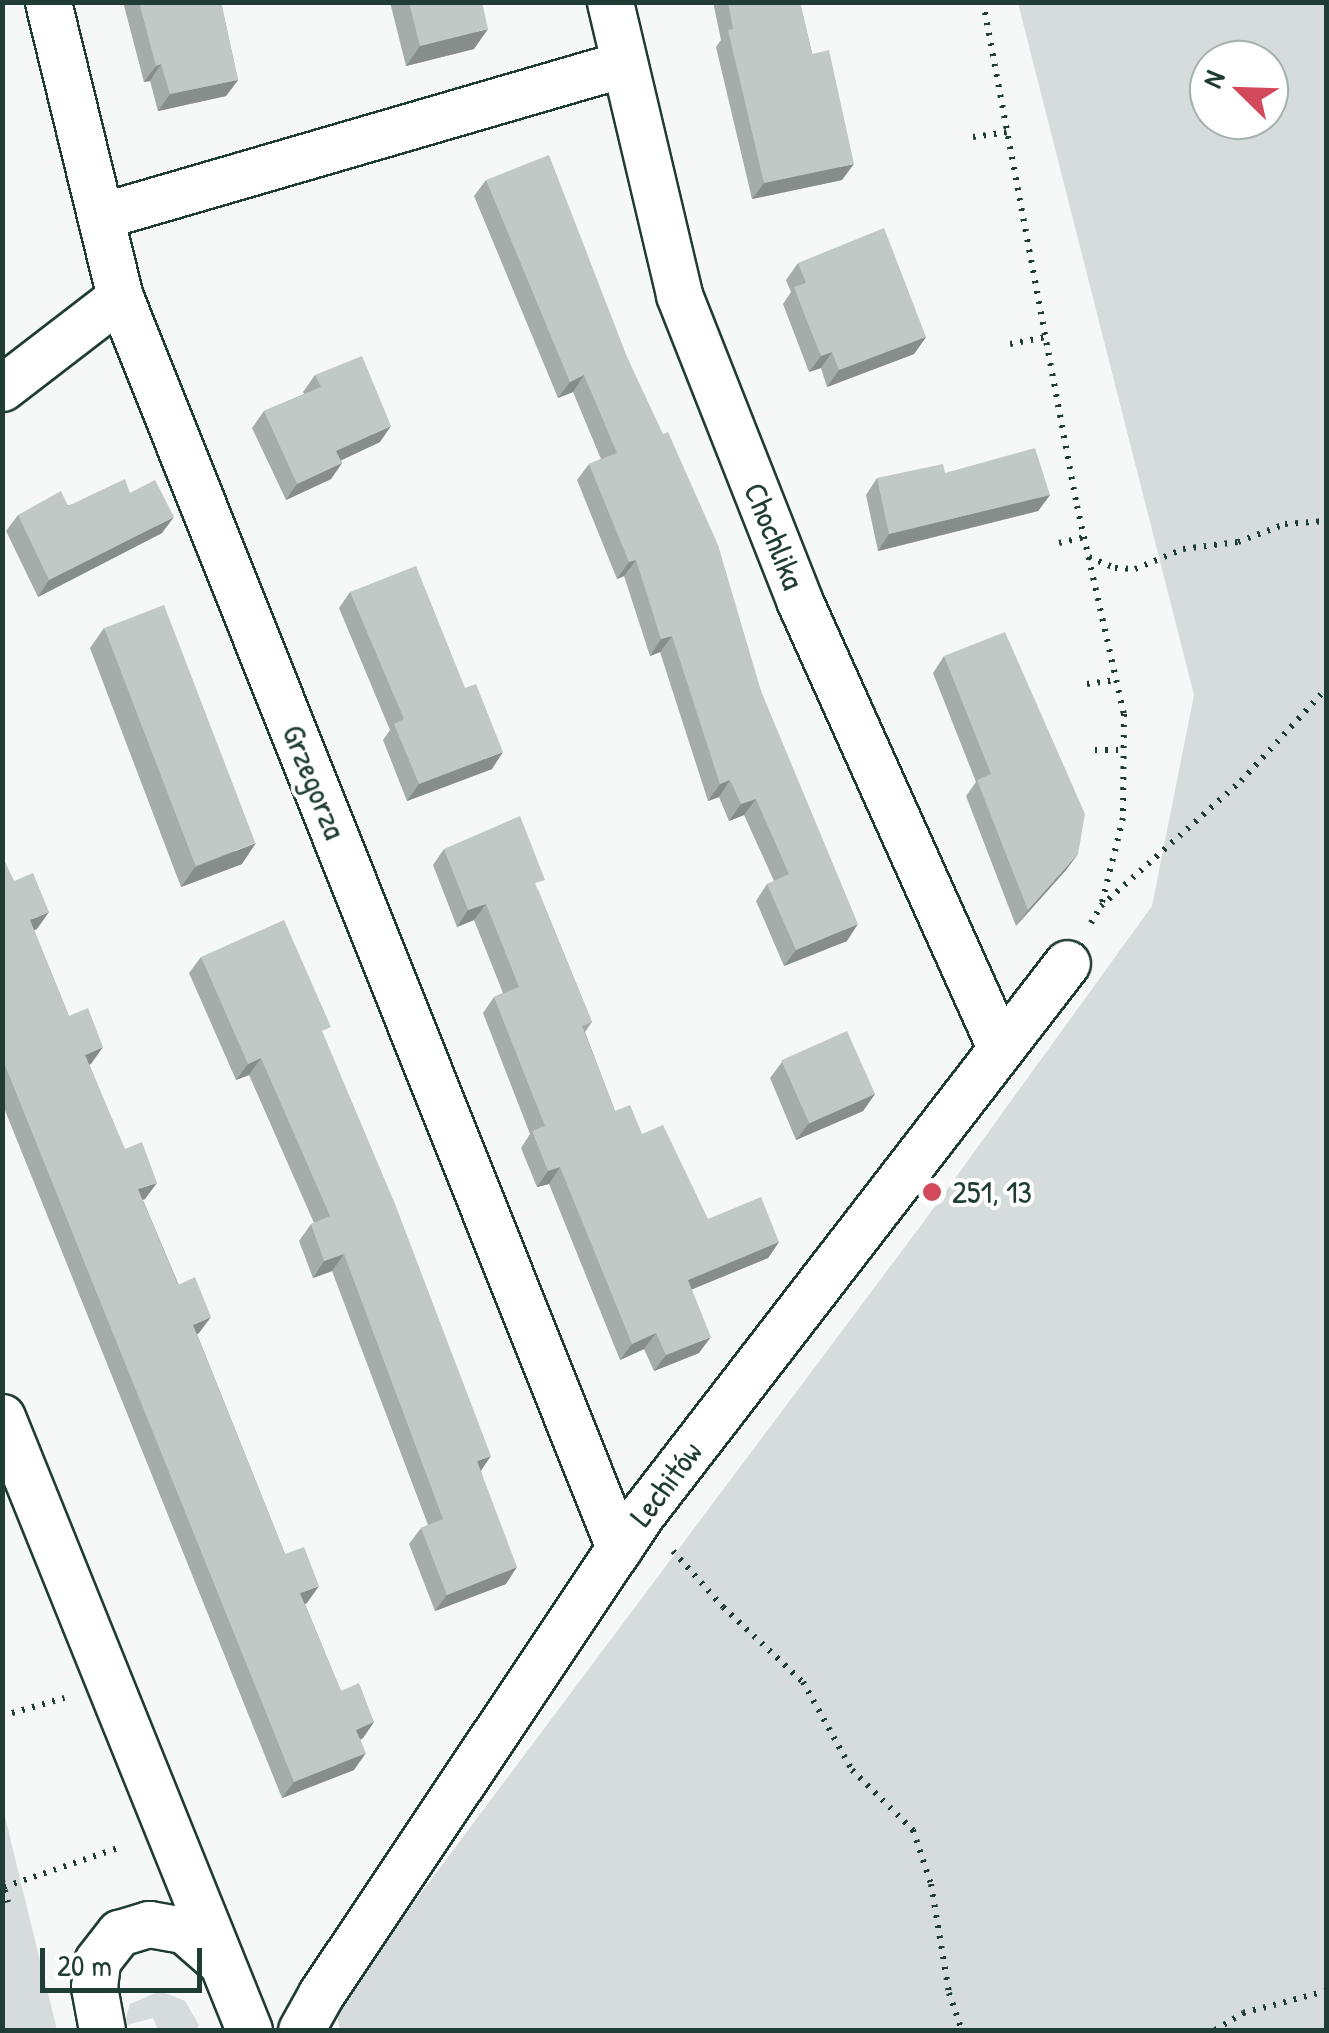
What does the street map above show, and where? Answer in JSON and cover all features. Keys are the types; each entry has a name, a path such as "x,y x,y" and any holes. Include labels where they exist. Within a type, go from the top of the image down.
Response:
{"street":[{"name":"Grzegorza","path":"48,2 120,297 630,1531"},
{"name":"Chochlika","path":"610,2 679,296 798,600 1000,1048"},
{"path":"101,216 623,64"},
{"path":"2,388 120,297"},
{"name":"Lechitów","path":"302,2030 321,1994 630,1531 1067,962"},
{"path":"2,1417 216,1958 249,2030"},
{"path":"102,2030 94,1987 97,1961 118,1933 150,1924 184,1930 216,1958"}],"path":[{"path":"983,2 1084,537 1124,714 1123,818 1101,906"},
{"path":"974,137 1007,132"},
{"path":"1010,344 1045,337"},
{"path":"1089,557 1116,568 1134,568 1183,549 1238,542 1285,524 1326,521"},
{"path":"1059,543 1084,537"},
{"path":"1087,684 1116,680"},
{"path":"1067,962 1101,906 1242,781 1326,688"},
{"path":"1096,750 1124,750"},
{"path":"630,1531 723,1607 803,1682 852,1770 913,1830 931,1884 949,1992 962,2030"},
{"path":"2,1716 108,1685"},
{"path":"8,1902 3,1884 166,1831"},
{"path":"1216,2030 1244,2013 1326,1991"}],"shaded area":[{"path":"1018,3 1326,3 1326,2030 340,2030 335,2008 925,1220 1152,906 1194,695"},
{"path":"3,1808 21,1883 57,2030 3,2030"},
{"path":"160,1991 185,2001 199,2025 196,2030 158,2030 153,2018 123,2026 130,2004"}],"building":[{"path":"139,2 221,2 238,80 170,94 161,64 156,66"},
{"path":"409,2 482,2 488,29 420,46"},
{"path":"728,2 800,2 812,54 829,50 854,164 764,183 728,30 733,29"},
{"path":"549,155 627,357 663,434 668,432 718,545 761,691 858,924 796,950 767,884 789,874 756,799 741,804 730,780 720,784 672,636 661,639 636,560 629,562 589,464 617,453 584,375 570,382 486,180"},
{"path":"884,228 926,337 839,370 832,352 821,356 807,321 794,287 806,283 798,263"},
{"path":"362,356 391,426 336,451 342,463 297,484 264,411 321,387 315,375"},
{"path":"1035,448 1050,495 889,534 877,478 943,464 945,473"},
{"path":"125,479 130,493 155,480 174,517 49,580 18,515 61,491 68,506"},
{"path":"416,566 465,688 476,684 503,752 419,784 394,724 404,719 350,592"},
{"path":"164,605 255,843 196,866 104,628"},
{"path":"1005,632 1085,814 1078,854 1028,910 977,780 991,774 944,656"},
{"path":"520,816 545,880 535,883 592,1022 582,1026 615,1111 630,1105 642,1134 663,1125 708,1219 761,1197 779,1242 688,1280 711,1337 666,1355 656,1333 632,1344 560,1167 548,1171 532,1131 545,1126 494,997 519,987 486,904 468,910 444,849"},
{"path":"2,856 14,881 33,873 49,912 30,920 69,1016 88,1008 103,1047 85,1055 125,1149 142,1142 157,1183 138,1189 178,1285 195,1277 211,1317 193,1325 285,1554 304,1547 319,1586 300,1593 341,1691 359,1683 374,1722 356,1730 366,1753 294,1782 2,1058"},
{"path":"284,920 331,1027 322,1031 395,1204 491,1456 477,1461 517,1567 447,1595 421,1528 443,1519 344,1254 324,1261 311,1224 330,1216 261,1058 248,1064 201,957"},
{"path":"847,1031 875,1094 809,1123 781,1060"}],"place":[{"name":"251, 13","path":"932,1192"}]}
